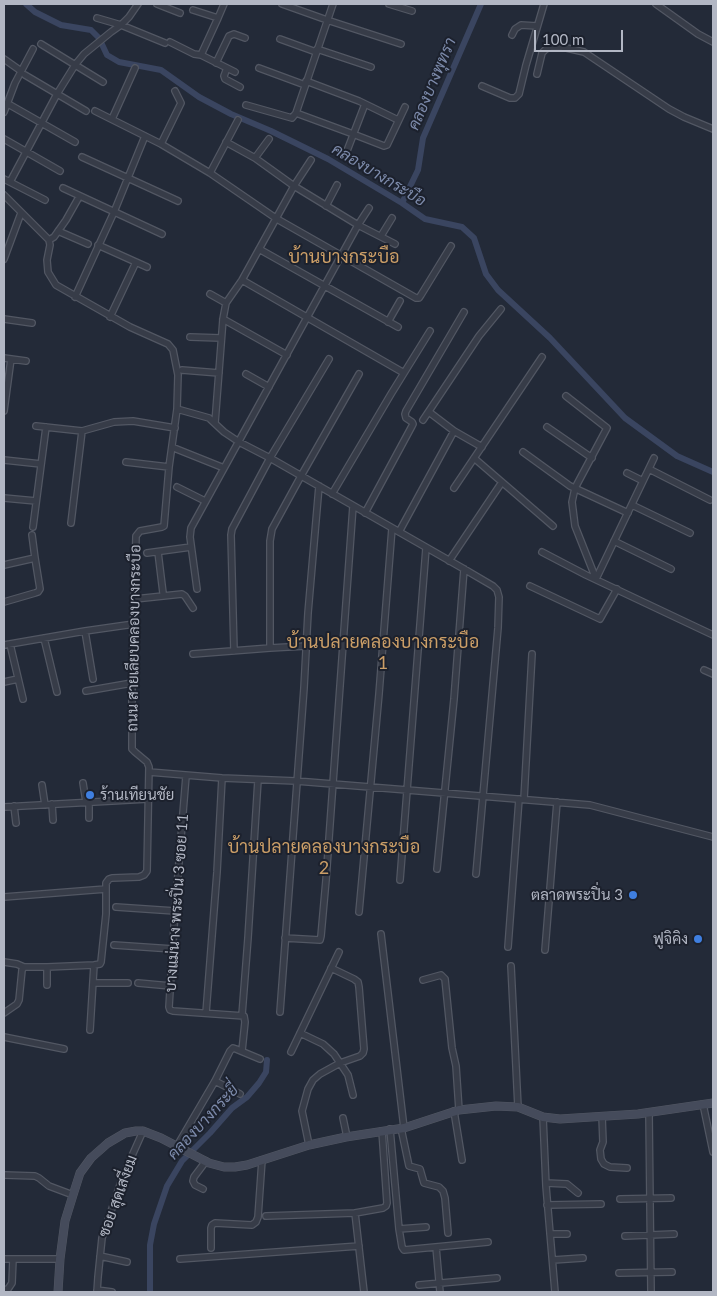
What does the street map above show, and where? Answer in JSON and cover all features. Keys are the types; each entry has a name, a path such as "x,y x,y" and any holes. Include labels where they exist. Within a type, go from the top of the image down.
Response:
{"street":[{"path":"45,200 7,181 75,65 121,25 138,4"},
{"path":"157,4 180,13"},
{"path":"201,55 224,4"},
{"path":"282,4 401,44"},
{"path":"246,105 291,118 296,113 333,4"},
{"path":"389,4 412,11"},
{"path":"482,86 510,98 515,98 519,94 544,4"},
{"path":"656,4 698,34 713,42"},
{"path":"193,10 218,18"},
{"path":"97,18 201,55 235,72"},
{"path":"512,35 515,29 521,25 537,26"},
{"path":"216,62 229,36 234,34 245,38"},
{"path":"280,39 371,67"},
{"path":"41,44 103,82"},
{"path":"537,74 542,53 546,49 562,47 584,52 670,109 713,129"},
{"path":"4,112 33,49"},
{"path":"4,59 23,73 86,111"},
{"path":"112,119 135,68"},
{"path":"227,68 224,76 225,79 240,87"},
{"path":"259,68 365,104 398,120"},
{"path":"161,144 181,103 175,91"},
{"path":"10,104 76,142"},
{"path":"345,156 365,104"},
{"path":"296,113 384,146 387,145 405,107"},
{"path":"95,111 161,144 210,173 277,219 414,297 419,298 451,246"},
{"path":"210,173 238,120"},
{"path":"75,297 114,212 145,136"},
{"path":"4,139 60,171"},
{"path":"255,158 269,139"},
{"path":"226,142 255,158 326,206 395,244"},
{"path":"82,157 178,200"},
{"path":"215,423 221,338 226,303 242,280 294,186 311,160"},
{"path":"326,206 337,185"},
{"path":"63,188 162,234"},
{"path":"4,195 50,240 66,220 79,196"},
{"path":"197,589 190,533 224,468 369,208"},
{"path":"4,259 6,245 21,212"},
{"path":"380,236 392,218"},
{"path":"58,231 88,244"},
{"name":"ถนน สายเลียบคลองบางกระบือ","path":"50,240 47,260 48,272 56,285 130,328 171,346 178,375 177,409 169,467 164,526 140,531 136,536 132,749 147,762 149,772"},
{"path":"98,245 147,267"},
{"path":"259,250 398,327"},
{"path":"110,317 136,262"},
{"path":"242,280 404,373"},
{"path":"210,294 226,303"},
{"path":"388,322 400,301"},
{"path":"424,420 480,336 501,309"},
{"path":"365,513 413,424 406,418 406,411 464,312"},
{"path":"4,319 32,323"},
{"path":"223,319 287,355"},
{"path":"332,494 430,330"},
{"path":"190,336 221,338"},
{"path":"454,488 542,357"},
{"path":"4,358 26,361"},
{"path":"4,412 11,359"},
{"path":"234,651 232,529 270,458 329,359"},
{"path":"182,370 219,373"},
{"path":"246,374 269,387"},
{"path":"270,648 270,536 272,529 359,374"},
{"path":"566,396 608,428 575,488 572,502 575,526 596,580"},
{"path":"177,409 209,418 224,432 239,442 449,560 497,590 499,597 498,628 476,874"},
{"path":"429,412 454,431 482,447"},
{"path":"36,426 82,432 114,422 132,421 175,428"},
{"path":"33,527 46,427"},
{"path":"547,427 592,458"},
{"path":"399,532 454,431"},
{"path":"71,523 82,432"},
{"path":"174,448 224,468"},
{"path":"523,452 570,486 628,513"},
{"path":"474,458 553,526"},
{"path":"596,580 654,458"},
{"path":"4,460 41,464"},
{"path":"126,462 169,467"},
{"path":"649,469 710,500"},
{"path":"627,473 643,481"},
{"path":"449,560 502,482"},
{"path":"280,1012 319,486"},
{"path":"177,487 206,501"},
{"path":"4,498 36,501"},
{"path":"632,505 690,533"},
{"path":"285,938 320,940 321,936 353,506"},
{"path":"360,912 392,528"},
{"path":"4,602 38,592 40,589 32,535"},
{"path":"614,541 671,568"},
{"path":"147,554 191,547"},
{"path":"400,880 426,548"},
{"path":"158,552 163,593"},
{"path":"542,552 596,580 713,635"},
{"path":"4,565 35,558"},
{"path":"437,869 454,699 464,569"},
{"path":"530,586 600,619 617,589"},
{"path":"135,599 182,594 193,608"},
{"path":"23,699 7,645 85,630 134,624"},
{"path":"85,630 92,679"},
{"path":"44,638 56,692"},
{"path":"193,654 306,646"},
{"path":"508,947 532,654"},
{"path":"704,670 713,674"},
{"path":"4,682 18,679"},
{"path":"86,692 132,682"},
{"path":"4,962 24,967 47,967 98,965 101,962 106,914 106,883 112,878 139,877 147,871 149,772 406,790 596,806 713,837"},
{"name":"บางแม่นาง พระปิ่น 3 ซอย 11","path":"186,776 169,1007 170,1010 242,1015"},
{"path":"206,1013 222,778"},
{"path":"242,1051 245,1022 242,1015 258,780"},
{"path":"84,783 89,818"},
{"path":"42,785 45,804"},
{"path":"4,807 148,799"},
{"path":"545,950 557,802"},
{"path":"52,804 53,820"},
{"path":"14,806 16,822"},
{"path":"4,897 106,889"},
{"path":"116,907 175,911"},
{"path":"381,934 402,1128 409,1166 420,1168 424,1183 439,1187 443,1192 448,1233"},
{"path":"114,945 173,949"},
{"path":"291,1052 339,952"},
{"path":"90,1030 94,965"},
{"path":"511,966 518,1107"},
{"path":"4,1013 17,1004 24,967"},
{"path":"47,967 47,985"},
{"path":"309,1145 302,1111 308,1088 320,1074 340,1063 360,1056 364,1049 358,982 331,968"},
{"path":"423,980 441,975 445,979 452,1048 456,1066 457,1110 462,1160"},
{"path":"93,982 128,983"},
{"path":"138,983 171,986"},
{"path":"300,1033 329,1048 348,1074 353,1095"},
{"path":"4,1037 64,1049"},
{"path":"181,1148 230,1051 233,1048 260,1059"},
{"path":"215,1081 240,1094"},
{"path":"58,1292 60,1259 66,1221 80,1173 91,1158 117,1136 131,1131 143,1131 161,1138 194,1156 224,1167 247,1164 309,1145 402,1128 457,1110 496,1106 518,1107 543,1117 560,1119 649,1113 713,1103"},
{"path":"703,1104 713,1152"},
{"path":"649,1113 652,1235 651,1292"},
{"path":"602,1116 604,1138 600,1152 601,1159 604,1164 610,1167 627,1168"},
{"path":"543,1117 547,1205 555,1292"},
{"path":"343,1118 346,1137"},
{"path":"266,1216 355,1213 386,1206 386,1130"},
{"path":"386,1130 399,1229 404,1250 488,1242"},
{"name":"ซอย สุดเสงี่ยม","path":"98,1291 102,1238 123,1176 143,1131"},
{"path":"211,1248 212,1225 252,1225 256,1222 258,1217 262,1160"},
{"path":"203,1189 195,1185 193,1181 206,1161"},
{"path":"4,1174 35,1176 49,1186 73,1195"},
{"path":"546,1183 568,1184 578,1193"},
{"path":"620,1199 671,1198"},
{"path":"547,1205 601,1204"},
{"path":"355,1213 364,1292"},
{"path":"399,1229 426,1227"},
{"path":"550,1234 567,1234"},
{"path":"625,1236 674,1234"},
{"path":"180,1259 359,1246"},
{"path":"436,1247 440,1292"},
{"path":"100,1256 127,1262"},
{"path":"553,1260 583,1258"},
{"path":"4,1259 60,1259"},
{"path":"4,1290 10,1286 13,1259"},
{"path":"619,1273 672,1272"},
{"path":"419,1285 497,1278"},
{"path":"98,1291 112,1292"}],"waterway":[{"name":"คลองบางกระบือ","path":"26,4 35,12 61,25 91,30 99,38 107,55 119,62 161,70 199,97 328,159 402,203 425,219 462,227 474,238 486,274 498,290 550,338 625,418 677,456 713,472"},
{"name":"คลองบางพุทรา","path":"402,203 418,170 423,138 481,4"},
{"name":"คลองบางกระยี่","path":"150,1292 150,1245 154,1224 167,1186 182,1161 232,1108 247,1097 259,1083 266,1072 267,1060"}],"place":[{"name":"ร้านเทียนชัย","path":"90,795"},
{"name":"ตลาดพระปิ่น 3","path":"633,895"},
{"name":"ฟูจิคิง","path":"698,939"}],"district":[{"name":"บ้านบางกระบือ","path":"344,257"},
{"name":"บ้านปลายคลองบางกระบือ 1","path":"383,652"},
{"name":"บ้านปลายคลองบางกระบือ 2","path":"324,858"}]}
